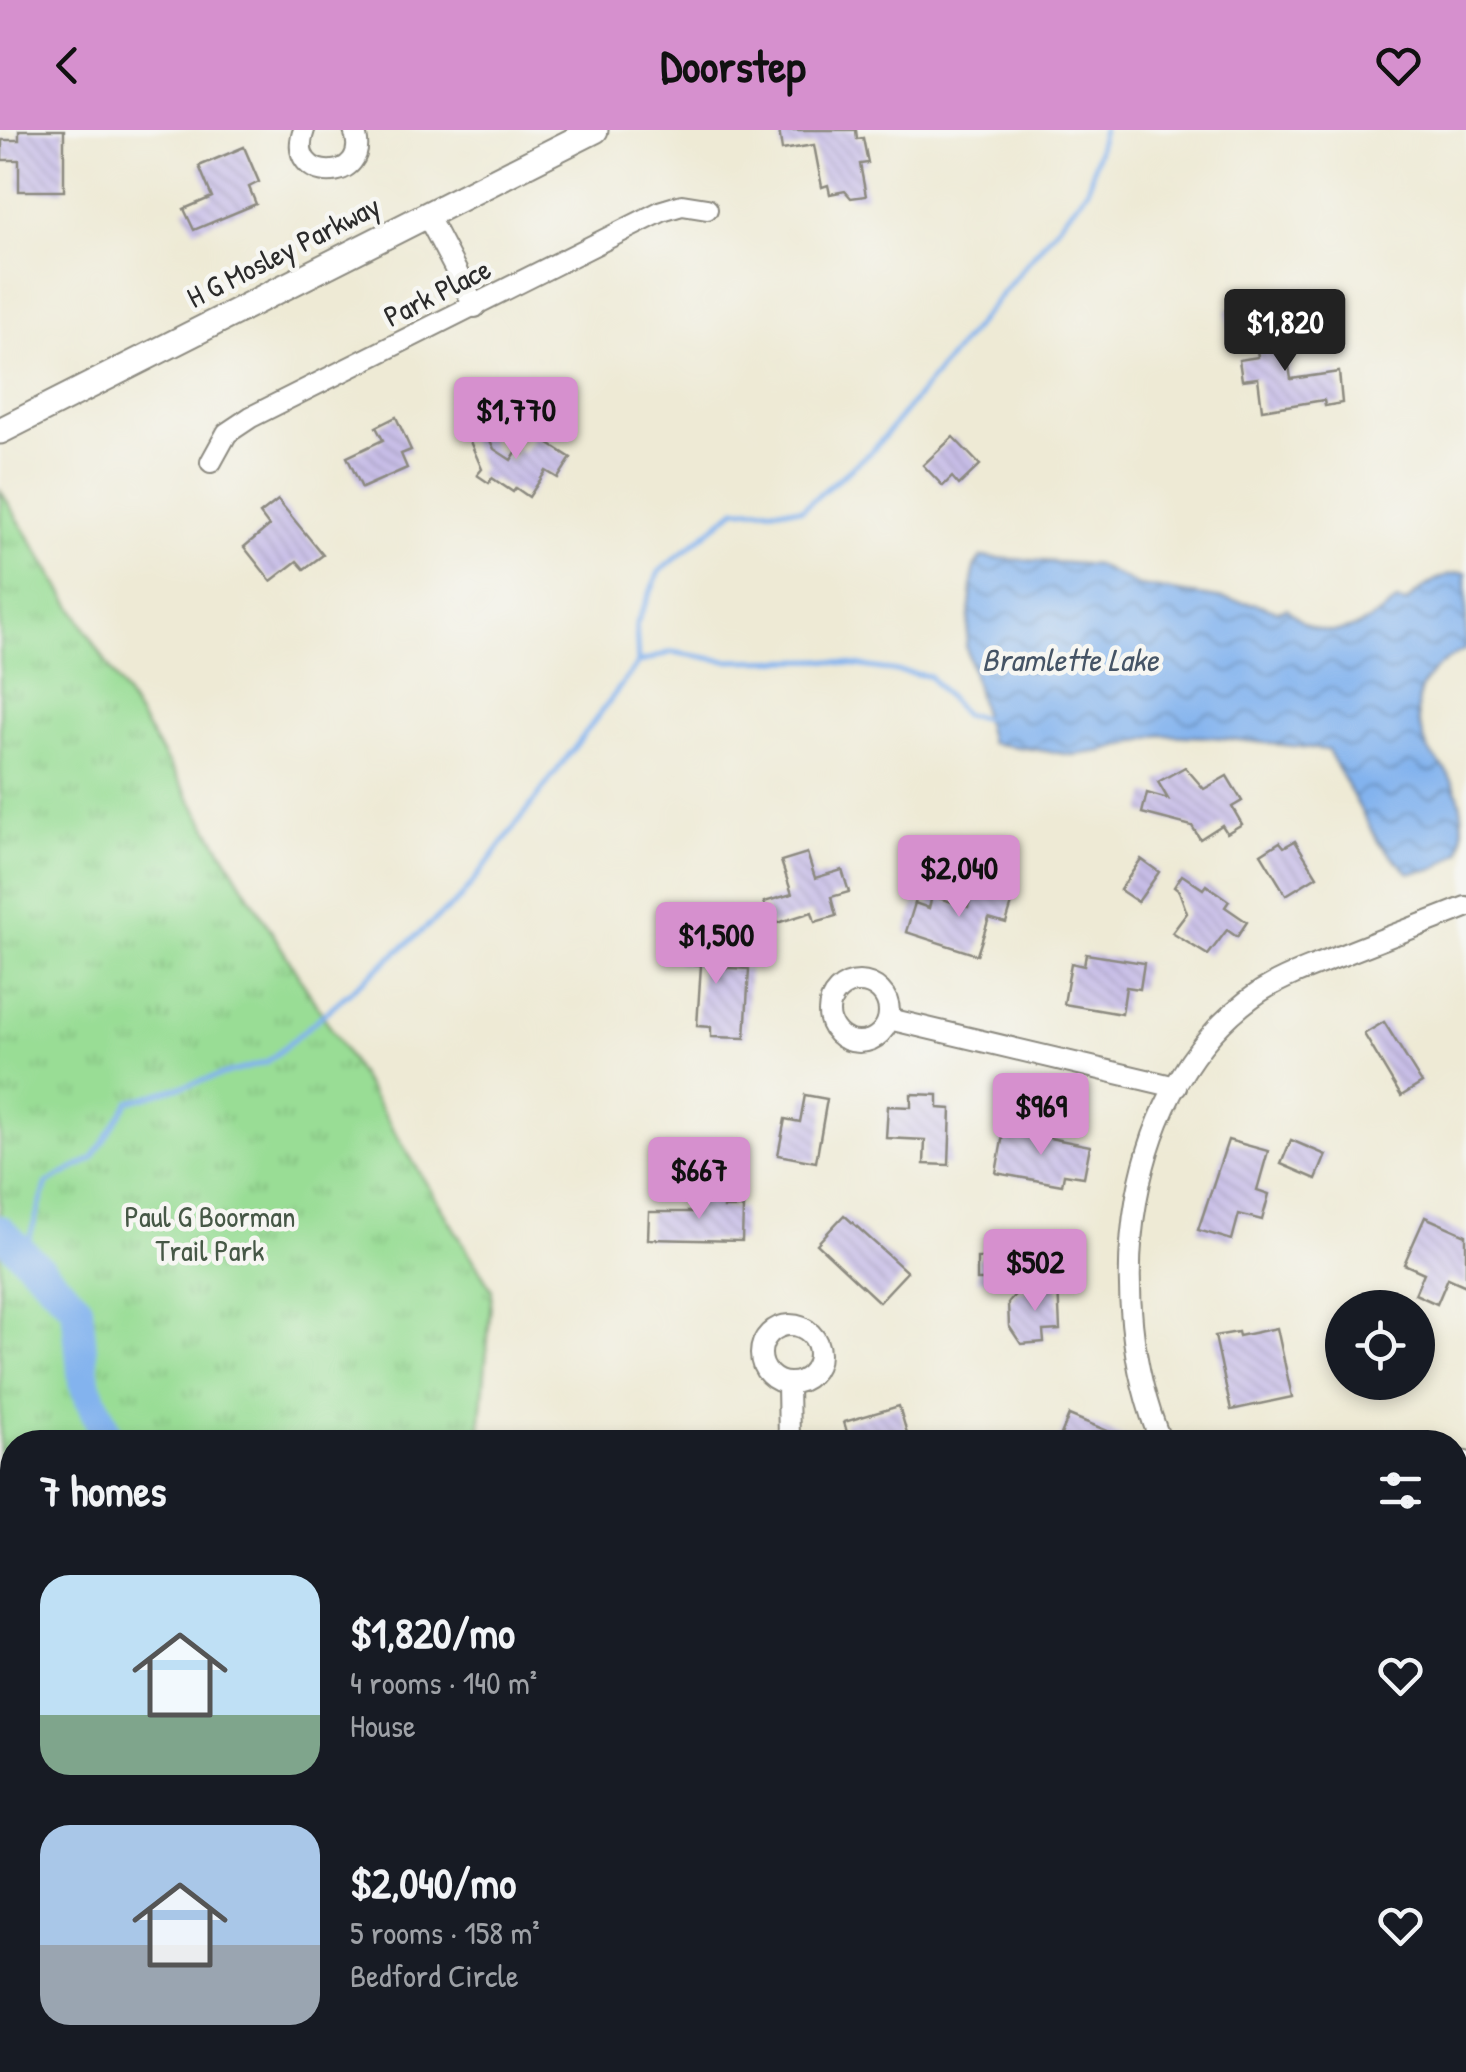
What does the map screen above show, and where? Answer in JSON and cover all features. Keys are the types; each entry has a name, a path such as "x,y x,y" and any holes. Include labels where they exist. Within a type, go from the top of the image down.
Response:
{"main road":[{"name":"H G Mosley Parkway","path":"0,431 595,130"}],"street":[{"path":"304,130 300,147 303,156 315,169 332,172 341,170 354,158 358,149 354,130"},
{"name":"Park Place","path":"212,462 222,439 241,423 662,211 682,205 707,209"},
{"path":"427,215 475,307"},
{"path":"1156,1430 1134,1355 1129,1261 1143,1170 1176,1087 1210,1038 1261,992 1311,967 1466,907"},
{"path":"888,1019 1176,1087"},
{"path":"788,1384 789,1430"}],"green space":[{"name":"Paul G Boorman Trail Park","path":"0,490 492,1290 480,1430 0,1430"}],"water":[{"name":"Bramlette Lake","path":"981,557 1096,565 1139,586 1257,604 1278,611 1287,608 1314,628 1328,631 1356,627 1397,601 1406,603 1441,577 1466,573 1466,649 1434,671 1417,702 1426,746 1445,769 1459,798 1463,819 1460,852 1435,869 1409,873 1378,842 1328,750 1160,735 1104,751 1072,755 990,743 966,646 974,568"}],"building":[{"path":"19,130 64,130 64,191 19,191 19,160 2,160 2,140 19,140"},
{"path":"779,130 856,130 857,139 863,138 868,163 860,164 866,196 851,198 845,191 830,194 828,185 822,187 814,145 782,150"},
{"path":"244,147 259,182 249,187 256,204 194,230 184,209 212,197 199,166"},
{"path":"1243,307 1246,330 1230,332 1226,310"},
{"path":"1284,325 1290,345 1286,346 1291,379 1339,372 1342,403 1325,406 1324,400 1262,410 1258,378 1242,380 1239,360 1258,357 1254,329"},
{"path":"396,417 411,450 401,454 407,468 362,488 347,457 383,440 376,427"},
{"path":"482,423 494,449 511,460 518,449 523,453 535,435 571,458 558,478 546,471 529,497 492,478 489,483 477,475 482,469 465,430"},
{"path":"953,437 980,465 959,485 952,477 943,486 923,465"},
{"path":"278,500 323,555 304,569 297,561 271,581 244,547 269,526 260,514"},
{"path":"1185,767 1204,789 1227,776 1242,801 1232,807 1242,824 1227,833 1222,825 1200,839 1192,826 1142,813 1147,793 1168,799 1158,782"},
{"path":"1295,841 1317,876 1286,895 1261,854 1280,842 1284,847"},
{"path":"807,853 815,878 842,870 849,892 831,897 836,916 815,922 812,912 771,925 764,902 792,894 781,861"},
{"path":"1141,859 1159,872 1138,902 1120,890"},
{"path":"1182,875 1229,901 1225,907 1247,922 1237,937 1227,930 1208,955 1172,933 1187,913 1174,887"},
{"path":"974,888 1013,900 1006,923 989,918 977,955 906,932 915,903 929,908 932,896 968,907"},
{"path":"680,931 716,933 714,967 749,969 745,1038 711,1037 711,1027 697,1026 701,965 678,963"},
{"path":"1086,954 1144,963 1140,989 1126,987 1122,1014 1064,1004 1071,963 1084,966"},
{"path":"1384,1022 1422,1083 1401,1096 1364,1034"},
{"path":"911,1094 938,1095 938,1108 951,1109 949,1165 924,1164 925,1140 886,1138 888,1106 911,1107"},
{"path":"805,1095 827,1099 816,1162 778,1155 785,1119 800,1122"},
{"path":"1004,1129 1090,1146 1084,1177 1064,1174 1062,1185 996,1173"},
{"path":"1228,1140 1268,1151 1257,1190 1269,1194 1262,1220 1239,1214 1232,1240 1198,1230"},
{"path":"1291,1140 1326,1155 1316,1179 1281,1164"},
{"path":"692,1195 724,1195 724,1208 743,1208 742,1241 648,1239 649,1212 692,1212"},
{"path":"844,1215 907,1272 879,1302 817,1244"},
{"path":"1425,1217 1466,1235 1466,1286 1448,1278 1437,1304 1435,1290 1417,1290 1424,1273 1404,1264"},
{"path":"977,1258 1007,1258 1007,1280 977,1280"},
{"path":"1058,1284 1060,1330 1043,1331 1044,1342 1021,1344 1009,1326 1008,1303 1018,1291"},
{"path":"1277,1328 1292,1397 1231,1410 1215,1336 1238,1332 1239,1336"},
{"path":"899,1406 906,1430 846,1430 844,1422"},
{"path":"1069,1415 1105,1430 1063,1430"}],"waterway":[{"path":"24,1255 47,1183 92,1159 129,1102 267,1062 461,898 638,663 636,625 659,572 736,509 802,509 874,449 1088,189 1103,130"},
{"path":"638,663 672,652 727,661 822,660 929,676 964,715 984,718"},
{"path":"0,1231 77,1307 84,1382 104,1430"}]}
